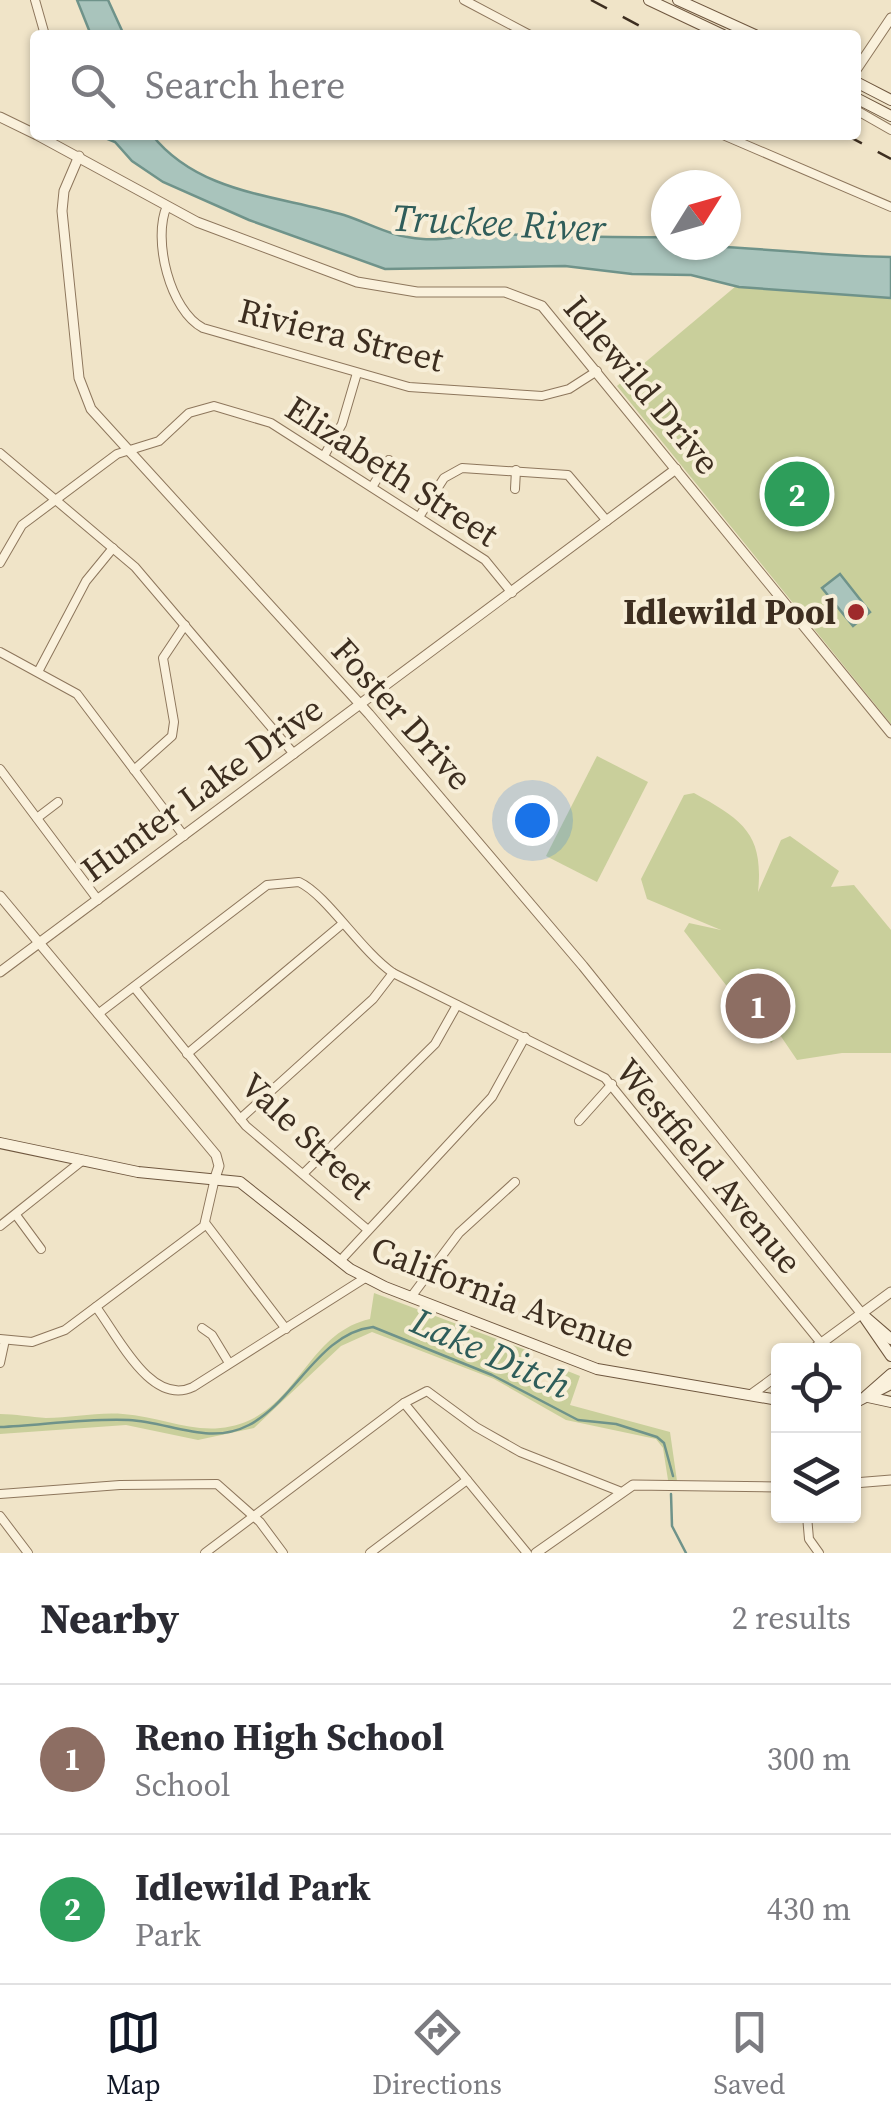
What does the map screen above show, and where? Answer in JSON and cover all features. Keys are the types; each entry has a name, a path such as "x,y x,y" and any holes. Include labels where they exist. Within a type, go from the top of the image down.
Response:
{"main road":[{"path":"649,0 712,30"},
{"path":"678,0 744,30"},
{"path":"861,85 891,100"},
{"path":"861,101 891,116"},
{"path":"0,1142 138,1172 215,1178"},
{"name":"California Avenue","path":"215,1178 240,1182 261,1194 340,1262 365,1278 597,1370 771,1396"},
{"path":"862,1314 891,1339"},
{"path":"862,1314 891,1356"},
{"path":"866,1397 869,1390 891,1374"},
{"path":"861,1398 891,1384"},
{"path":"866,1397 888,1402"}],"street":[{"path":"35,0 44,30"},
{"path":"464,0 521,30"},
{"path":"861,63 891,18"},
{"path":"861,113 891,130"},
{"name":"Idlewild Drive","path":"0,117 30,131"},
{"name":"Idlewild Drive","path":"48,140 197,222 378,287 505,292 526,297 550,313 891,733"},
{"path":"735,140 891,207"},
{"name":"Foster Drive","path":"79,156 67,180 62,211 79,378 92,408 360,706 583,966 862,1314"},
{"name":"Riviera Street","path":"167,206 162,237 173,295 188,319 203,328 409,387 542,396 569,389 597,371"},
{"path":"324,456 342,424 357,373"},
{"name":"Elizabeth Street","path":"0,563 22,525 56,500 128,449 160,441 189,413 214,406 272,423 485,560 512,593"},
{"path":"0,452 113,548 185,625 294,754"},
{"path":"372,487 389,460"},
{"name":"Hunter Lake Drive","path":"0,972 676,469"},
{"path":"419,517 444,478 456,470 516,470 568,475 607,521"},
{"path":"515,489 516,470"},
{"path":"38,672 86,580 113,548"},
{"path":"134,770 172,736 174,722 163,658 185,625"},
{"path":"0,652 77,694 184,836"},
{"path":"0,769 98,900"},
{"path":"37,818 58,802"},
{"name":"Westfield Avenue","path":"98,1014 274,882 291,880 307,886 392,973 612,1084 820,1343"},
{"path":"0,896 216,1155 219,1166 206,1224 50,1337 3,1339 0,1362"},
{"path":"187,1054 341,924"},
{"path":"240,1119 378,994 392,973"},
{"name":"Vale Street","path":"134,987 240,1119 368,1230"},
{"path":"303,1174 435,1044 457,1006"},
{"path":"340,1262 492,1097 524,1037"},
{"path":"579,1121 612,1084"},
{"path":"0,1226 83,1160"},
{"path":"411,1297 459,1233 515,1182"},
{"path":"16,1214 41,1249"},
{"path":"206,1224 286,1329"},
{"path":"96,1307 147,1375 165,1390 188,1389 365,1278"},
{"path":"822,1343 891,1292"},
{"path":"202,1328 212,1334 228,1363"},
{"path":"752,1394 771,1380"},
{"path":"205,1553 404,1403 427,1390 484,1433 619,1492"},
{"path":"404,1403 527,1553"},
{"path":"370,1553 468,1480"},
{"path":"861,1482 891,1480"},
{"path":"0,1494 218,1484 283,1553"},
{"path":"536,1553 619,1492 641,1484 771,1487"},
{"path":"0,1516 28,1553"},
{"path":"808,1523 808,1536 818,1553"}],"green space":[{"path":"736,286 891,298 891,724 617,386"},
{"path":"597,756 648,782 597,882 546,856"},
{"path":"694,793 726,812 747,831 757,856 758,892 781,840 790,836 839,871 831,887 854,885 891,930 891,1053 842,1053 797,1060 780,1035 771,1043 684,931 689,923 721,930 647,899 641,879 684,795"},
{"path":"374,1293 526,1350 519,1379 556,1396 565,1370 580,1376 570,1405 670,1432 677,1481 668,1480 663,1448 656,1439 566,1420 494,1379 372,1332 341,1346 254,1428 198,1440 126,1425 0,1434 0,1414 46,1418 123,1414 201,1428 233,1426 250,1420 282,1396 334,1337 370,1319"}],"water":[{"path":"77,0 108,0 122,30 89,30"},
{"path":"110,140 157,140 192,170 216,181 344,215 411,238 491,234 651,237 651,260 741,260 741,248 891,257 891,298 739,287 691,275 632,274 565,266 385,269 249,220 163,182"},
{"path":"840,574 870,612 853,626 822,588"}],"waterway":[{"name":"Lake Ditch","path":"0,1427 113,1420 204,1433 234,1431 265,1414 337,1341 373,1327 492,1375 578,1420 616,1424 657,1437 664,1443 673,1476"},
{"name":"Lake Ditch","path":"671,1494 672,1526 686,1553"}],"railway":[{"path":"591,0 648,30"},
{"path":"855,140 891,159"}],"place":[{"name":"Idlewild Park","path":"797,494"},
{"name":"Idlewild Pool","path":"856,612"},
{"name":"Reno High School","path":"758,1006"}],"water label":[{"name":"Truckee River","path":"499,223"}]}
